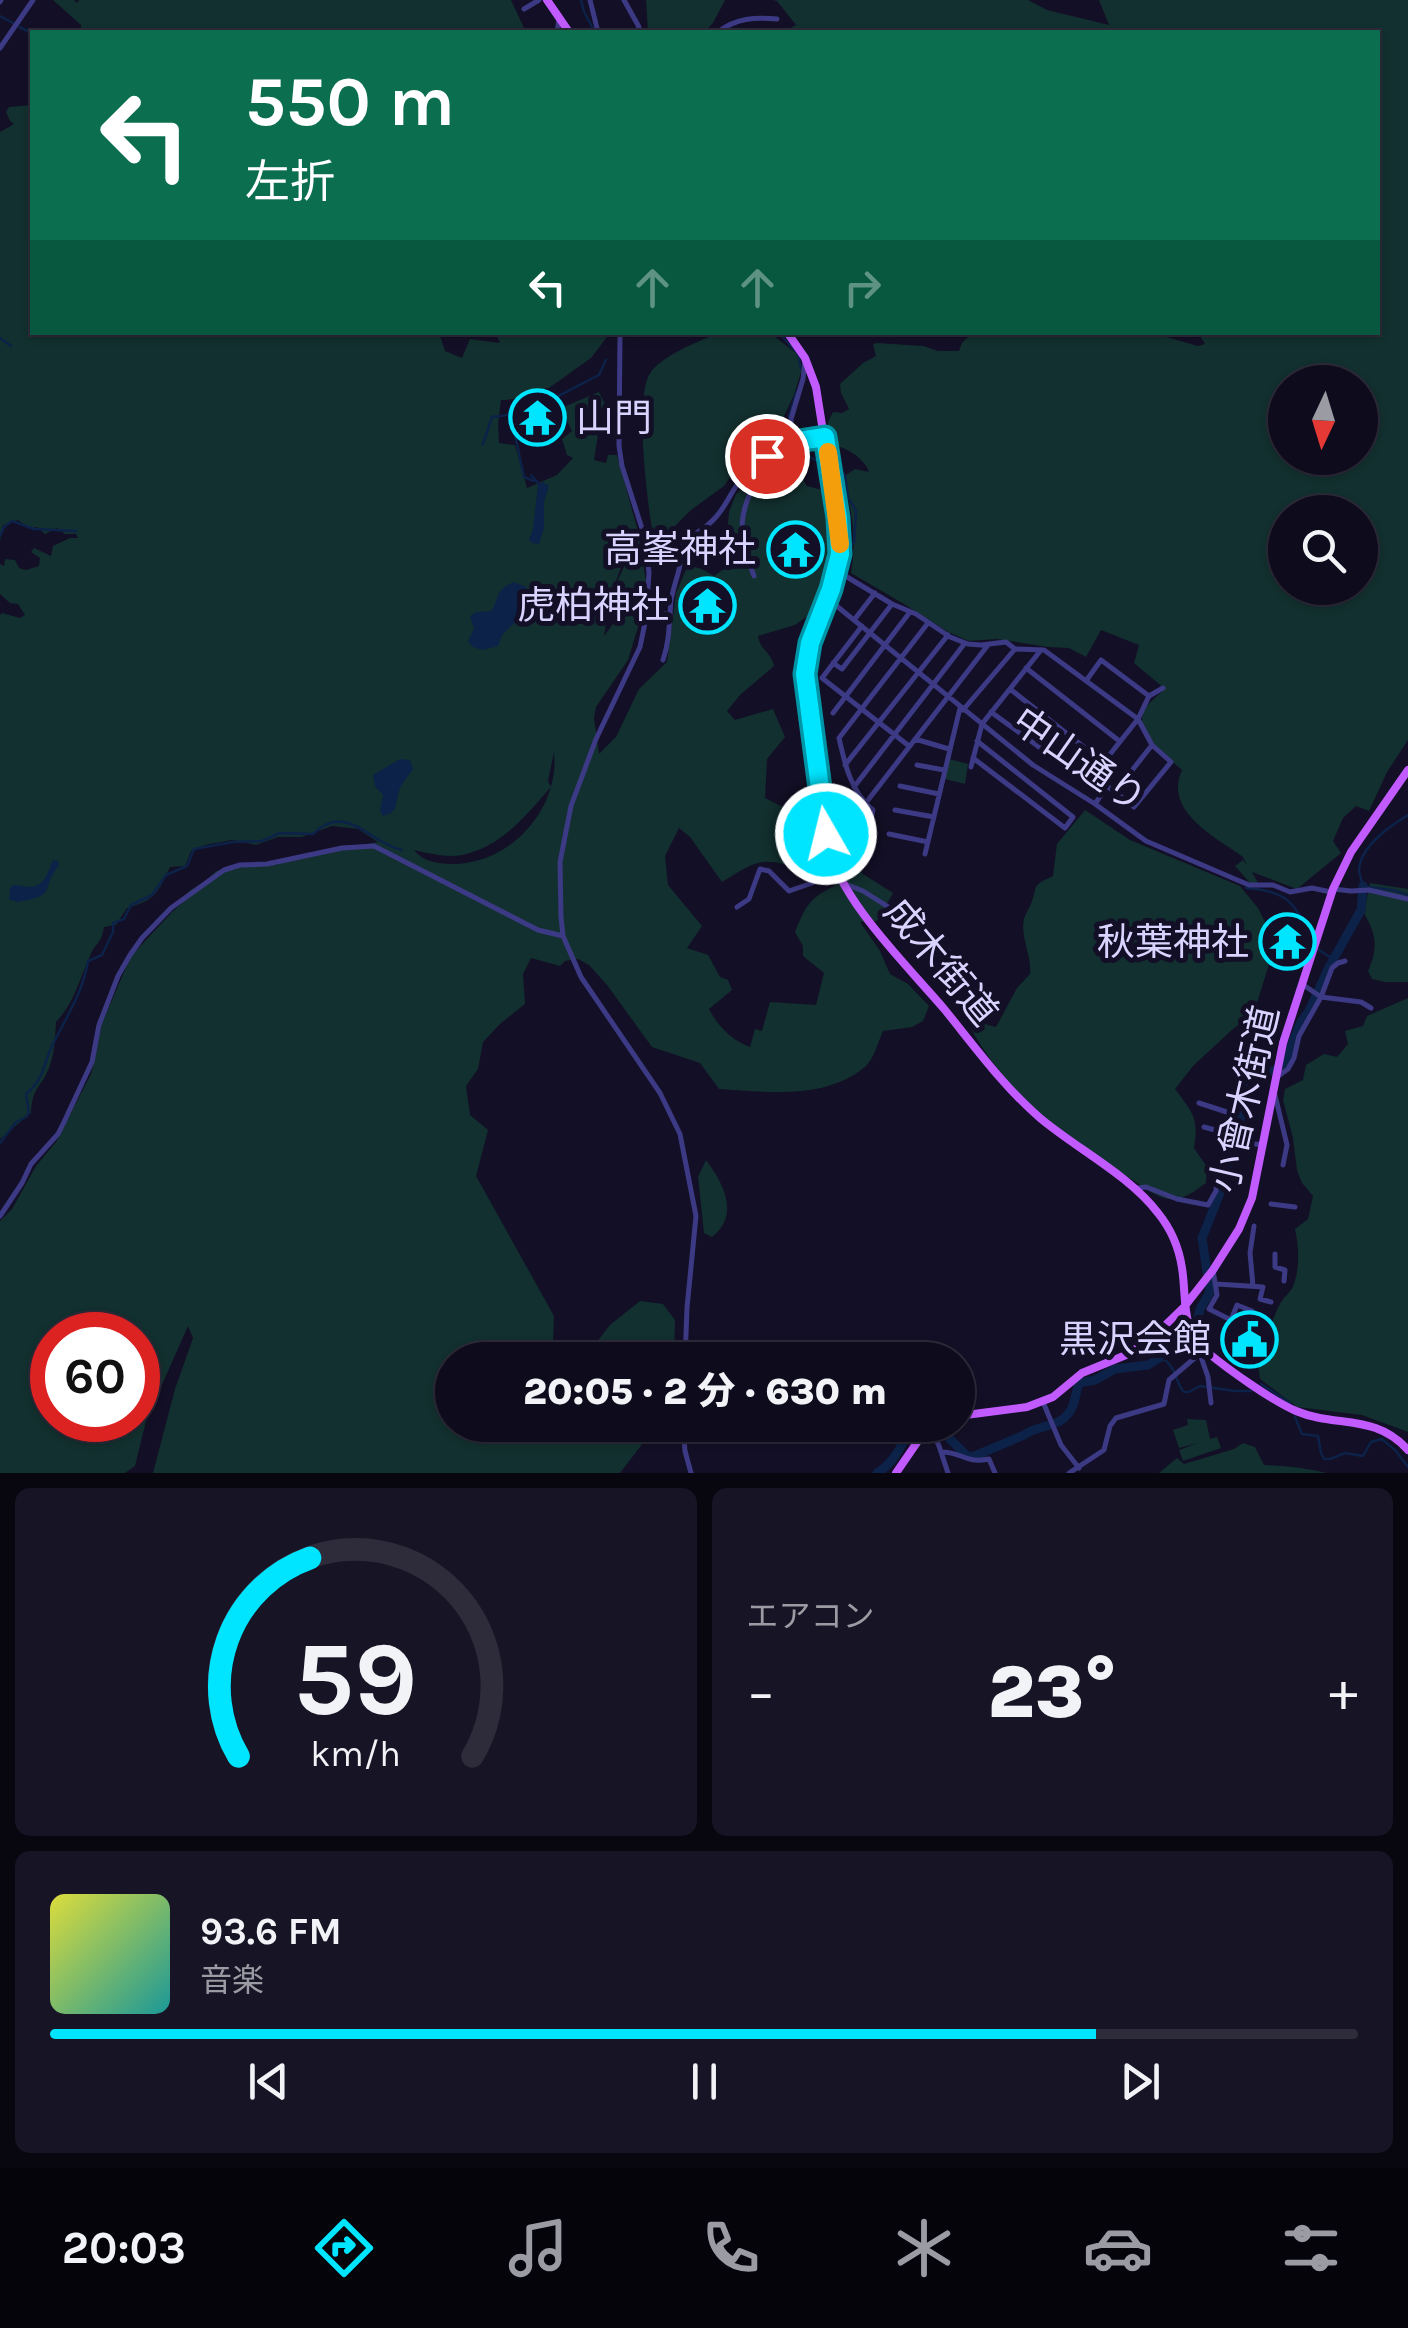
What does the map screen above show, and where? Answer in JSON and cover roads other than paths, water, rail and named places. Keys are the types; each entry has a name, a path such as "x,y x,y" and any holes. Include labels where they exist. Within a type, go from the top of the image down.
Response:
{"main road":[{"path":"547,0 568,30"},
{"name":"成木街道","path":"789,335 806,358 816,386 840,539 836,571 810,643 805,674 826,834 843,883 878,931 1025,1104 1156,1209 1178,1249 1184,1307 1202,1352 1294,1410 1376,1427 1408,1450"},
{"name":"小曾木街道","path":"1043,1402 1088,1370 1144,1344 1184,1307 1246,1214 1289,1020 1333,891 1352,852 1408,770"},
{"path":"1184,1281 1199,1287"},
{"path":"975,1414 1043,1402"},
{"path":"896,1473 918,1442"}],"street":[{"path":"0,48 33,0"},
{"path":"524,9 539,0"},
{"path":"590,0 598,30"},
{"path":"624,0 638,30"},
{"path":"557,30 560,19"},
{"path":"720,30 745,19 777,19"},
{"path":"620,335 619,446 646,542 647,610 640,647 590,752 571,806 559,876 563,936 592,996 660,1093 680,1134 696,1222 685,1342"},
{"path":"792,442 790,419 806,358"},
{"path":"664,660 681,546 714,520 748,472 767,456 792,442 825,437"},
{"path":"754,576 742,535 742,513 767,456"},
{"path":"836,571 966,642 1006,642 1015,649 1041,650 1138,719 1152,745 1171,762 1134,808 1107,786 1095,804"},
{"path":"854,620 875,593"},
{"name":"中山通り","path":"828,599 1052,778 1146,841 1249,885 1272,885 1290,892 1312,888 1369,890 1408,900"},
{"path":"834,663 842,669 892,604"},
{"path":"647,610 670,615"},
{"path":"834,713 910,612"},
{"path":"868,834 872,810 854,787 839,738 928,624"},
{"path":"862,626 822,678 910,746"},
{"path":"845,764 948,635"},
{"path":"854,787 966,642"},
{"path":"865,804 988,645"},
{"path":"925,854 962,709 1015,649"},
{"path":"971,768 982,724 1041,650"},
{"path":"1086,681 1101,660 1149,696"},
{"path":"1026,668 1120,741"},
{"path":"1088,782 1138,719 1149,696 1163,688"},
{"path":"1010,689 1103,762"},
{"path":"991,712 1102,793"},
{"path":"915,739 949,749"},
{"path":"973,758 1065,828 1073,817 978,741"},
{"path":"1115,792 1152,745"},
{"path":"917,765 944,770"},
{"path":"900,786 939,794"},
{"path":"895,810 934,817"},
{"path":"737,906 749,899 760,869 769,871 789,891 815,882 826,834"},
{"path":"889,834 928,842"},
{"path":"0,1216 31,1164 64,1122 92,1062 99,1025 130,955 171,908 224,870 342,848 374,846 542,932 563,936"},
{"path":"843,883 864,891 917,925 959,960"},
{"path":"1278,1071 1288,1070 1332,968 1345,961"},
{"path":"1302,984 1321,996 1361,1002 1371,1008"},
{"path":"1274,1091 1287,1145 1283,1165"},
{"path":"1134,1189 1146,1188 1208,1206 1216,1190 1218,1171 1235,1139 1236,1112 1200,1103"},
{"path":"1204,1127 1263,1144"},
{"path":"1271,1204 1295,1207"},
{"path":"1253,1286 1250,1253 1254,1226"},
{"path":"1275,1254 1275,1268 1285,1270 1284,1281"},
{"path":"1210,1273 1217,1284 1217,1294 1209,1309 1235,1322 1228,1335"},
{"path":"1217,1284 1262,1287 1260,1299 1271,1302"},
{"path":"1231,1320 1238,1306 1252,1310"},
{"path":"1069,1473 1106,1448 1110,1426 1116,1418 1164,1404 1168,1380 1202,1352 1211,1403"},
{"path":"1043,1402 1063,1449 1079,1468"},
{"path":"684,1442 691,1473"},
{"path":"938,1442 948,1473"},
{"path":"941,1452 973,1462 989,1458 995,1473"}],"water":[{"path":"543,482 549,486 539,544 529,539 538,485"},
{"path":"514,582 526,587 534,601 524,605 520,617 502,635 498,646 483,650 473,647 468,641 474,629 470,616 491,611 500,591"},
{"path":"400,759 410,760 413,769 400,788 394,810 383,816 383,795 375,786 373,775"},
{"path":"53,860 59,865 43,894 17,902 9,899 13,885 34,887 42,882"}],"waterway":[{"path":"581,0 594,30"},
{"path":"0,16 13,23"},
{"path":"19,27 30,32"},
{"path":"781,335 798,354 801,369"},
{"path":"0,338 11,346"},
{"path":"483,444 492,417 520,412 560,395 599,375 606,360"},
{"path":"789,416 797,391"},
{"path":"511,416 524,477 534,481"},
{"path":"754,457 789,420"},
{"path":"789,424 790,451 826,466"},
{"path":"833,468 845,476 848,497 856,511 854,543 847,547"},
{"path":"531,475 539,484"},
{"path":"0,536 12,521 34,529 76,531"},
{"path":"1408,815 1370,845 1359,870 1363,886 1408,895"},
{"path":"0,1143 16,1122 29,1113 26,1094 40,1076 78,994 88,961 102,955 113,923 124,919 131,905 152,895 166,875 187,866 194,849 262,841 280,833 313,834 337,822 358,827 402,850"},
{"path":"953,1442 972,1457 1058,1422 1071,1410 1079,1383 1095,1380 1115,1369 1148,1365 1197,1324 1210,1292 1202,1238 1239,1135 1243,1093 1257,1079 1283,1066 1301,1022 1361,910 1363,886"},
{"path":"1246,888 1282,896 1295,909 1312,941"},
{"path":"1316,948 1333,959"},
{"path":"1161,1357 1184,1392 1200,1386 1251,1391"},
{"path":"1261,1384 1290,1403"},
{"path":"1295,1417 1302,1434 1318,1436 1324,1459 1345,1453 1363,1456 1371,1442 1382,1439 1408,1467"},
{"path":"877,1473 903,1442"}],"place":[{"name":"山門","path":"537,418"},
{"name":"高峯神社","path":"795,549"},
{"name":"虎柏神社","path":"708,605"},
{"name":"秋葉神社","path":"1288,942"},
{"name":"黒沢会館","path":"1250,1339"}]}
